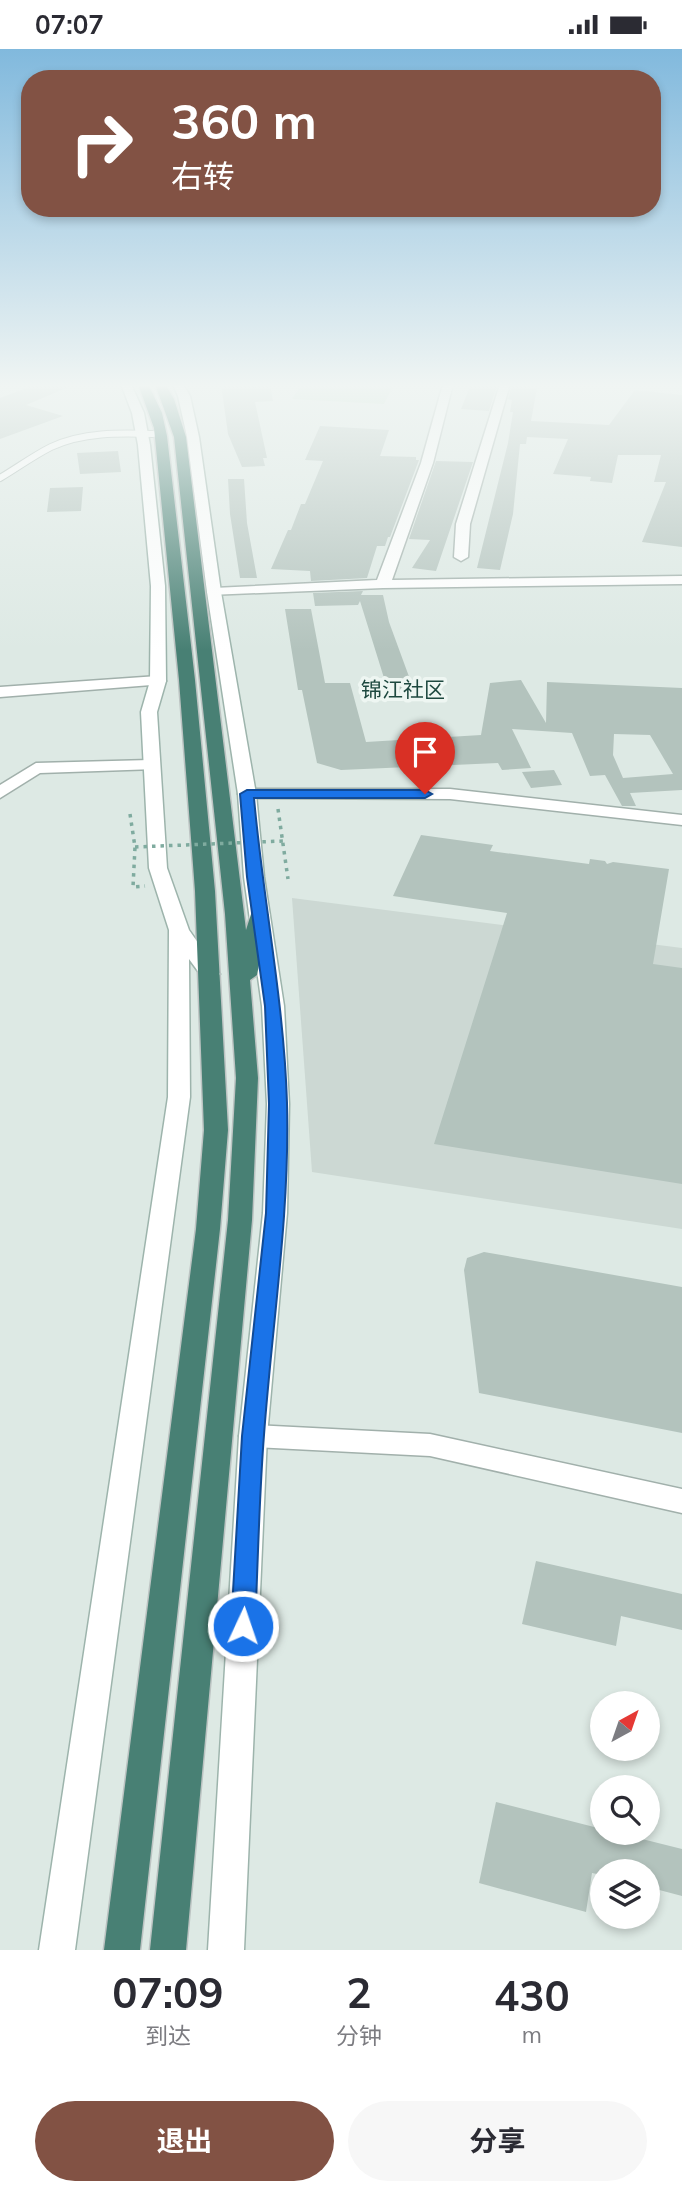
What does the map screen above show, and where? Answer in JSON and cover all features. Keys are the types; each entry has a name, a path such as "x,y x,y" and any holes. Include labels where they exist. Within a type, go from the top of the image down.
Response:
{"highway":[{"path":"122,1950 208,1229 216,1130 210,974 187,680 157,473"},
{"path":"168,1950 240,1220 247,1078 242,997 208,671 183,473"},
{"path":"242,997 259,915"}],"main road":[{"path":"153,473 158,681 149,712 158,868 179,930 210,974"},
{"path":"197,473 247,794 259,915 273,1006 278,1104 275,1213 253,1436 226,1950"},
{"path":"383,584 423,473"},
{"path":"461,558 463,524 478,473"},
{"path":"214,592 383,584 682,580"},
{"path":"0,692 158,681"},
{"path":"0,793 36,768 150,765"},
{"path":"247,794 450,794 682,820"},
{"path":"57,1950 178,1097 179,930"},
{"path":"253,1436 430,1445 682,1501"}],"path":[{"path":"279,810 288,879"},
{"path":"130,814 135,847 133,887"},
{"path":"135,847 283,841"}],"shaded area":[{"path":"292,898 682,948 682,1229 312,1172"}],"building":[{"path":"318,473 414,473 390,537 385,546 377,546 367,578 311,581 310,571 271,569 301,504 305,504"},
{"path":"432,473 469,473 436,571 412,568 430,540 409,539"},
{"path":"501,473 517,473 513,514 500,570 477,568"},
{"path":"614,473 612,483 590,481 591,477 553,474"},
{"path":"656,473 682,473 682,547 642,542 666,482 654,482"},
{"path":"228,479 244,479 247,523 257,578 240,578 230,514"},
{"path":"83,487 81,511 47,512 50,488"},
{"path":"363,591 361,595 383,595 389,622 415,693 389,694 360,601 358,605 315,606 313,593"},
{"path":"285,609 311,609 325,683 350,683 366,742 481,735 490,683 521,680 546,723 547,682 682,688 682,790 630,793 636,806 622,806 605,775 590,776 572,733 512,729 531,768 502,770 498,763 341,770 317,763 302,690 298,690","holes":["614,734 650,735 673,774 623,778 613,755"]},
{"path":"554,770 562,785 531,788 522,772"},
{"path":"421,835 493,845 490,851 589,864 590,859 605,861 607,864 613,862 669,869 653,964 682,968 682,1184 434,1144 507,913 393,896"},
{"path":"484,1252 682,1287 682,1433 479,1393 464,1270 467,1258"},
{"path":"536,1561 682,1594 682,1630 621,1616 616,1646 522,1624"},
{"path":"496,1802 590,1826 590,1845 660,1844 682,1849 682,1896 660,1890 660,1859 590,1859 586,1912 479,1883"}],"district":[{"name":"锦江社区","path":"403,690"}],"route":[{"path":"243,1626 253,1436 275,1213 278,1104 273,1006 254,877 247,794 425,794"}]}
